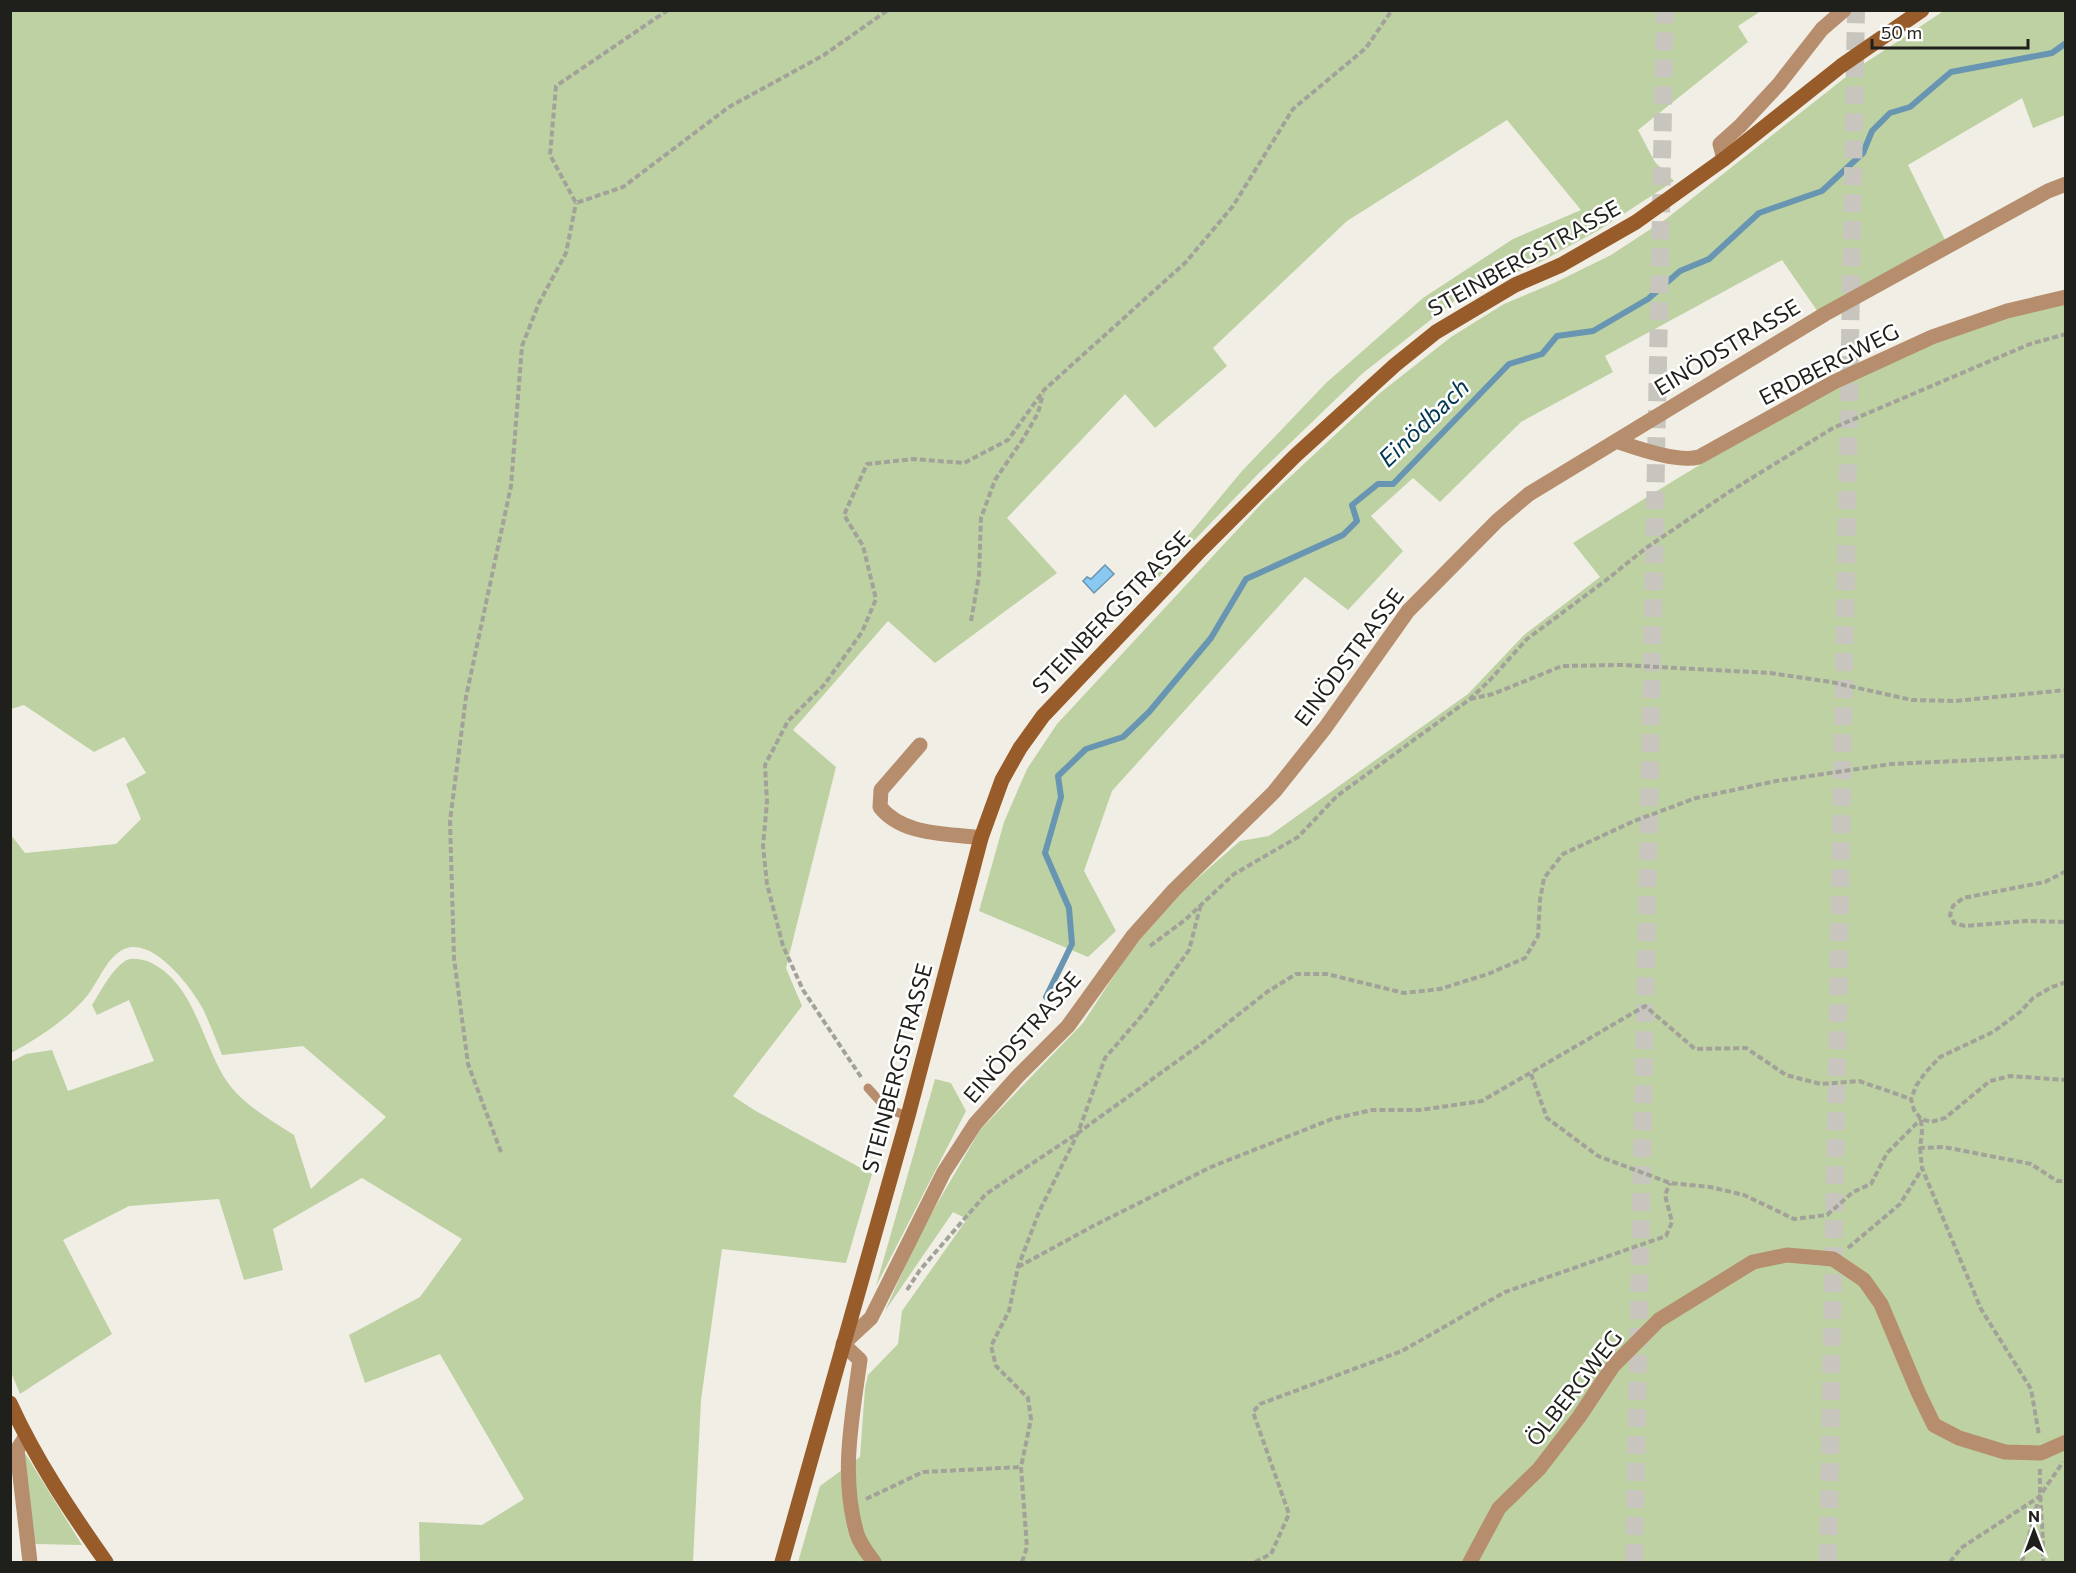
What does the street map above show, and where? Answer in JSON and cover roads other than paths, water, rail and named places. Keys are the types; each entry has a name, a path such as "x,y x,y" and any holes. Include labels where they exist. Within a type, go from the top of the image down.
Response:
{"main road":[{"name":"STEINBERGSTRASSE","path":"782,1563 908,1116 981,838 1002,780 1020,748 1043,716 1198,553 1303,448 1395,365 1436,332 1515,285 1561,265 1636,222 1724,159 1841,66 1922,10"},
{"path":"10,1403 61,1498 106,1563"}],"street":[{"path":"1724,159 1720,144 1779,84 1822,29 1844,10"},
{"name":"EINÖDSTRASSE","path":"843,1344 871,1318 944,1172 975,1124 1018,1076 1068,1026 1141,927 1174,890 1274,792 1324,728 1408,611 1497,521 1529,494 1825,314 2049,191 2066,184"},
{"name":"ERDBERGWEG","path":"1616,441 1680,458 1699,457 1834,382 1932,338 2007,311 2066,297"},
{"path":"920,745 881,790 880,807 888,817 911,829 981,838"},
{"name":"ÖLBERGWEG","path":"1470,1563 1499,1508 1539,1469 1579,1417 1613,1366 1659,1320 1753,1262 1787,1255 1833,1258 1864,1280 1881,1304 1934,1425 1959,1438 2005,1452 2041,1453 2066,1442"},
{"path":"843,1344 860,1360 848,1454 848,1484 858,1536 874,1563"},
{"path":"26,1436 17,1450 30,1563"},
{"path":"10,1543 27,1544"}],"lane":[{"path":"868,1088 887,1108 908,1116"}],"water":[{"path":"1105,565 1114,574 1094,593 1083,581 1087,577 1091,579"}],"waterway":[{"name":"Einödbach","path":"1046,997 1072,944 1069,908 1045,853 1061,797 1058,776 1086,749 1123,737 1149,712 1211,638 1246,579 1343,535 1357,521 1352,505 1378,484 1393,484 1509,364 1542,354 1557,336 1593,331 1648,299 1680,271 1709,259 1759,213 1822,191 1863,153 1872,131 1890,113 1910,107 1951,72 2052,53 2066,43"}],"tunnel":[{"path":"1634,1562 1665,10"},
{"path":"1828,1562 1856,10"}]}
